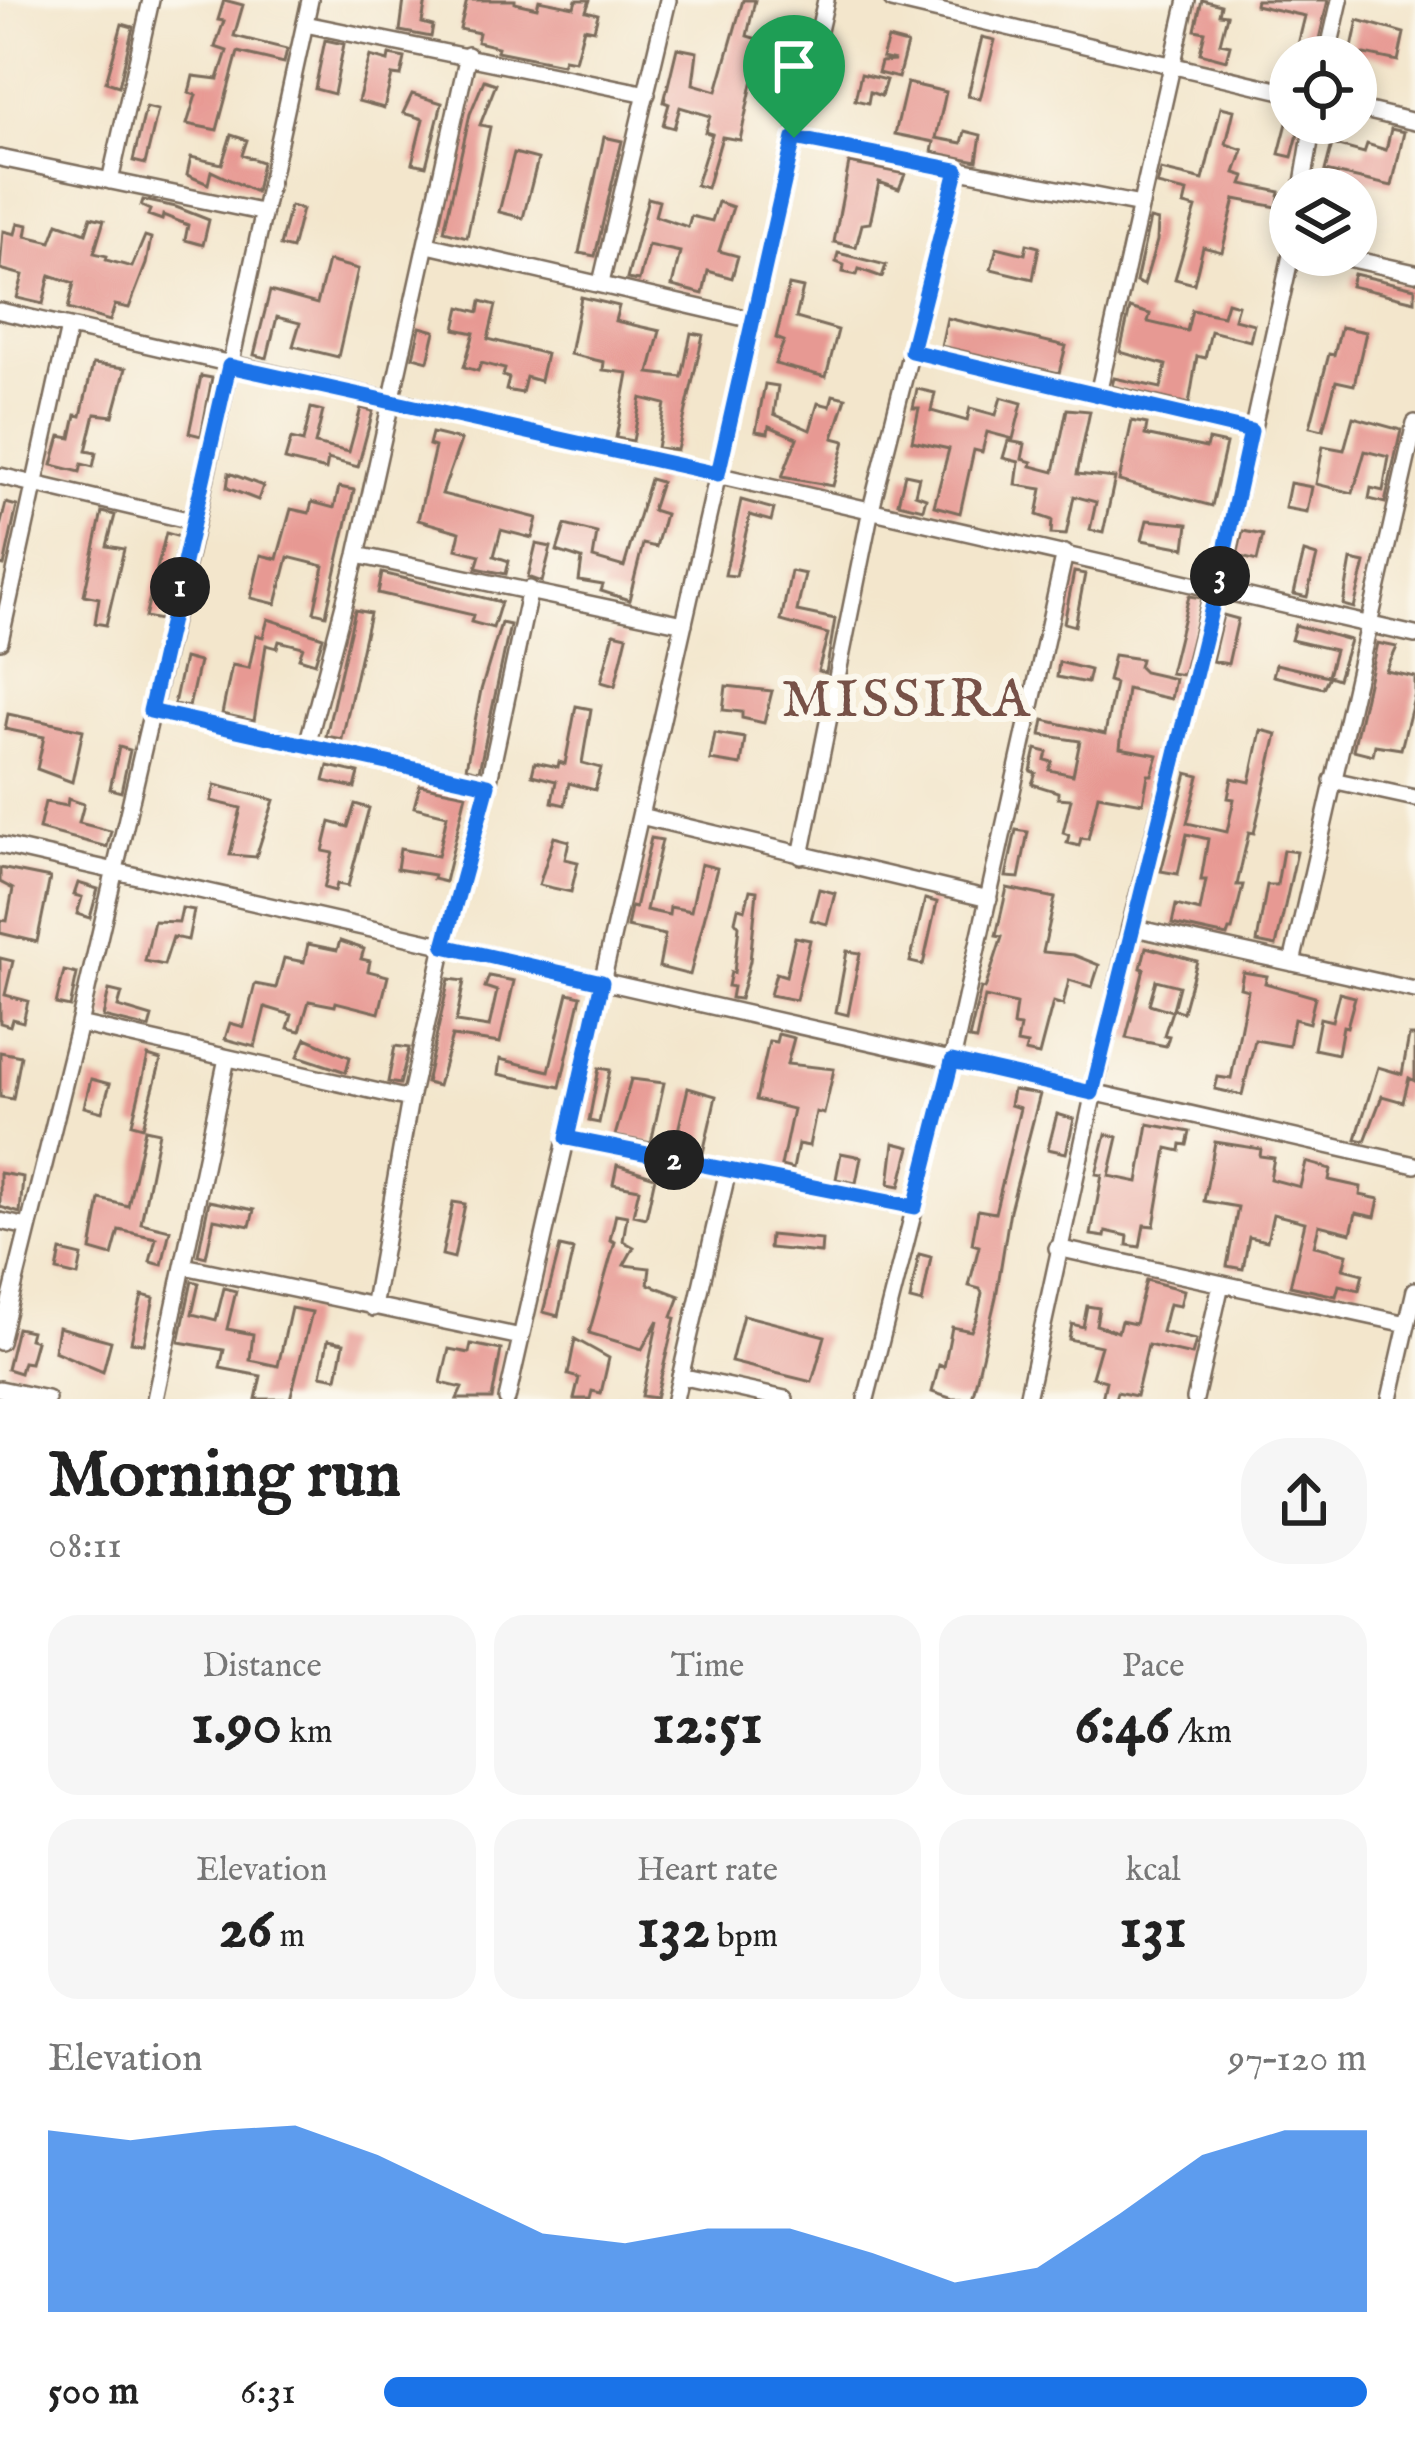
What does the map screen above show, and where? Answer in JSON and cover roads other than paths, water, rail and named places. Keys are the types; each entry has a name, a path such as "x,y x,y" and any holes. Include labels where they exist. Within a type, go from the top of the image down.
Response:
{"street":[{"path":"110,181 151,0"},
{"path":"0,1342 116,870 310,0"},
{"path":"601,283 668,0"},
{"path":"507,1399 826,0"},
{"path":"892,0 1269,88"},
{"path":"1097,394 1187,0"},
{"path":"1332,36 1340,0"},
{"path":"304,24 646,94"},
{"path":"307,746 393,401 468,55"},
{"path":"1377,113 1415,122"},
{"path":"794,138 1141,205"},
{"path":"0,158 260,212"},
{"path":"801,856 871,509 957,170"},
{"path":"428,245 753,320"},
{"path":"1377,264 1415,272"},
{"path":"1027,1399 1130,927 1216,591 1286,276"},
{"path":"0,311 1415,635"},
{"path":"0,641 69,327"},
{"path":"911,351 1251,431"},
{"path":"1292,963 1410,465 1415,423"},
{"path":"0,476 196,522"},
{"path":"866,1399 952,1061 1065,553"},
{"path":"357,555 684,624"},
{"path":"373,1308 410,1099 444,946 488,785 530,590"},
{"path":"150,711 488,785"},
{"path":"1332,780 1415,798"},
{"path":"640,816 989,899"},
{"path":"0,845 1415,1166"},
{"path":"1130,927 1415,990"},
{"path":"80,1024 410,1099"},
{"path":"155,1399 227,1058"},
{"path":"567,1138 915,1207"},
{"path":"675,1399 728,1170"},
{"path":"0,1221 28,1227"},
{"path":"1058,1247 1407,1324"},
{"path":"184,1266 521,1337"},
{"path":"1196,1399 1221,1284"},
{"path":"1390,1399 1415,1290"},
{"path":"680,1376 785,1399"},
{"path":"0,1389 47,1399"}],"district":[{"name":"MISSIRA","path":"907,701"}]}
